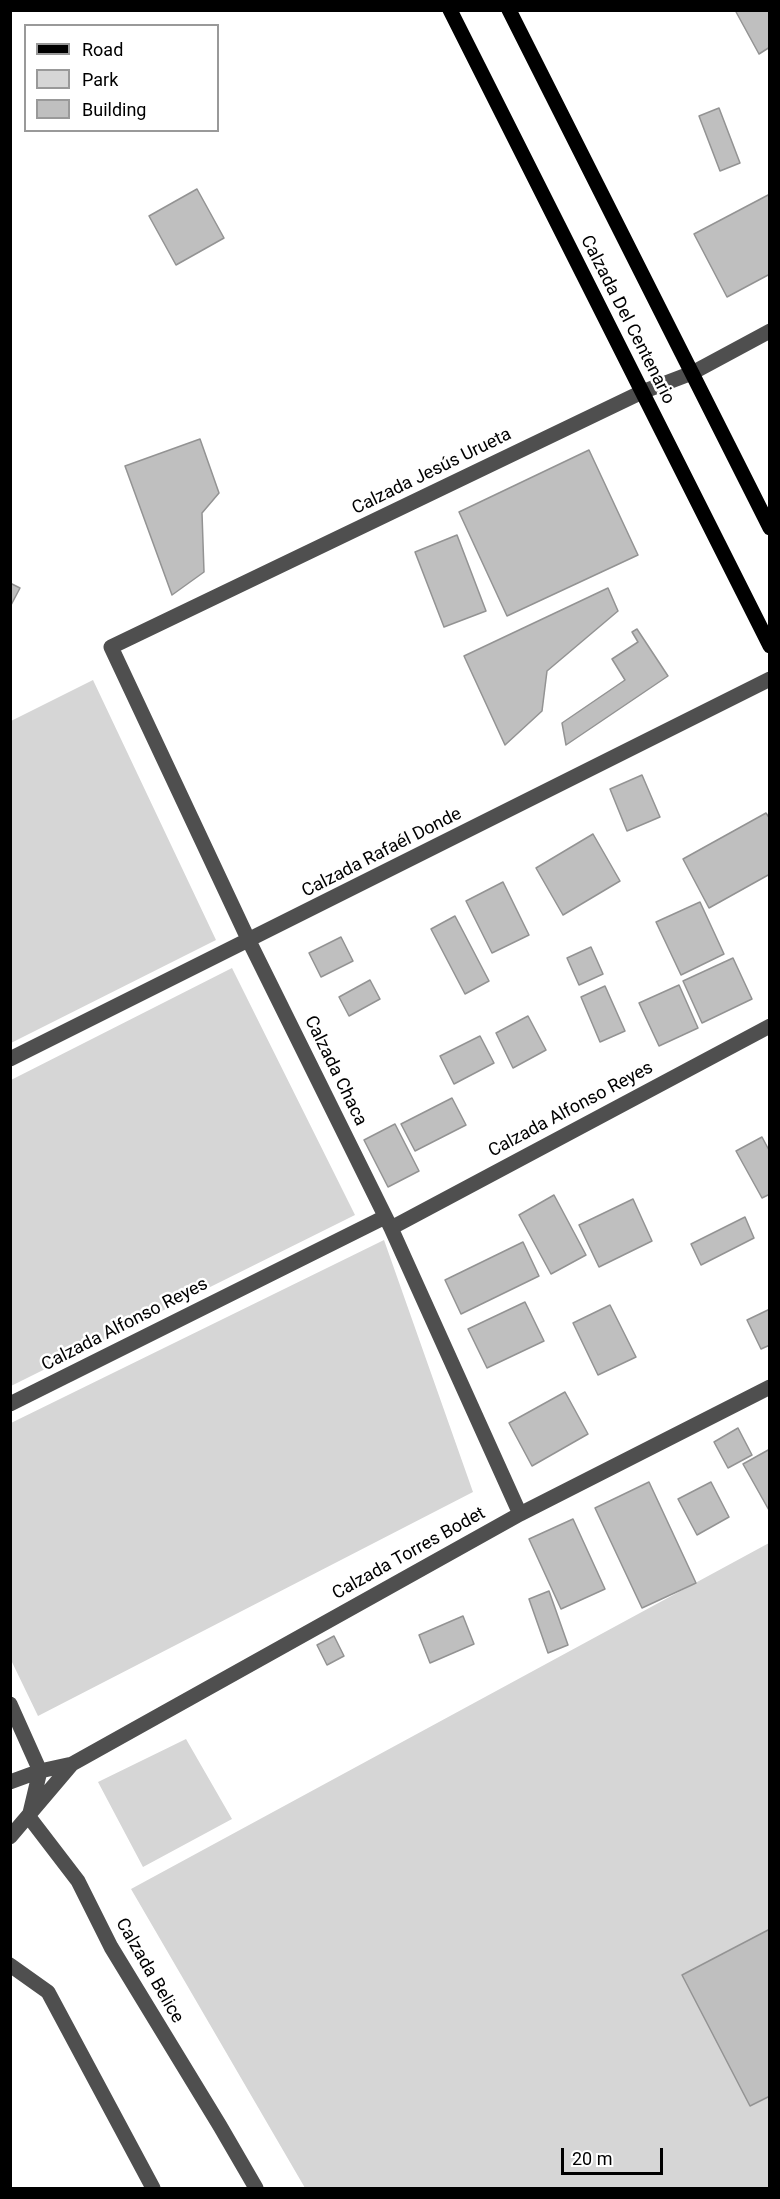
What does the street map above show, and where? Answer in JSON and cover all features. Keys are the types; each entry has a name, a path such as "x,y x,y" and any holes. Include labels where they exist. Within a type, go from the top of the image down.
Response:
{"main road":[{"name":"Calzada Del Centenario","path":"450,10 770,646"},
{"name":"Calzada Del Centenario","path":"509,10 770,528"}],"street":[{"name":"Calzada Jesús Urueta","path":"111,647 642,392 692,373 770,332"},
{"name":"Calzada Chaca","path":"111,647 249,941 388,1222 519,1514"},
{"name":"Calzada Rafaél Donde","path":"10,1059 770,679"},
{"name":"Calzada Alfonso Reyes","path":"10,1404 388,1222 770,1026"},
{"name":"Calzada Torres Bodet","path":"10,1782 40,1771 72,1764 519,1514 770,1387"},
{"path":"10,1704 40,1771 29,1817"},
{"name":"Calzada Torres Bodet","path":"10,1837 72,1764"},
{"name":"Calzada Belice","path":"29,1817 78,1881 111,1947 256,2188"},
{"path":"10,1965 48,1992 153,2188"}],"green space":[{"path":"93,680 216,940 11,1043 11,721"},
{"path":"232,968 355,1215 11,1386 11,1080"},
{"path":"384,1240 473,1492 38,1716 11,1660 11,1423"},
{"path":"769,1543 769,2188 305,2188 131,1889"},
{"path":"186,1739 232,1819 143,1867 98,1782"}],"building":[{"path":"735,10 770,10 770,47 759,54"},
{"path":"719,108 740,163 720,171 699,116"},
{"path":"197,189 224,238 176,265 149,216"},
{"path":"770,194 770,274 727,297 694,234"},
{"path":"200,439 219,493 202,513 204,572 172,595 125,466"},
{"path":"589,450 638,555 507,616 459,512"},
{"path":"457,535 486,611 444,627 415,552"},
{"path":"10,583 20,588 10,607"},
{"path":"608,588 618,611 547,671 542,711 505,745 464,656"},
{"path":"637,629 668,676 566,745 562,723 625,680 612,659 638,642 632,632"},
{"path":"642,775 660,817 627,831 610,789"},
{"path":"766,813 770,819 770,874 709,908 683,859"},
{"path":"593,834 620,881 563,915 536,868"},
{"path":"503,882 529,935 492,953 466,901"},
{"path":"700,902 724,954 681,975 656,922"},
{"path":"455,916 489,981 465,994 431,929"},
{"path":"341,937 353,961 321,977 309,953"},
{"path":"591,947 603,974 579,985 567,958"},
{"path":"733,958 752,999 702,1023 683,981"},
{"path":"370,980 380,999 349,1016 339,997"},
{"path":"679,985 698,1028 659,1046 639,1003"},
{"path":"605,986 625,1031 600,1042 581,997"},
{"path":"528,1016 546,1050 513,1068 496,1033"},
{"path":"480,1036 494,1063 454,1084 440,1056"},
{"path":"452,1098 466,1125 415,1151 401,1124"},
{"path":"395,1124 419,1171 388,1187 364,1140"},
{"path":"762,1137 770,1152 770,1194 762,1198 736,1151"},
{"path":"554,1195 586,1255 551,1274 519,1215"},
{"path":"633,1199 652,1241 599,1267 579,1225"},
{"path":"745,1217 754,1238 701,1265 691,1244"},
{"path":"523,1242 539,1276 461,1314 445,1280"},
{"path":"525,1302 544,1341 487,1368 468,1329"},
{"path":"610,1305 636,1357 598,1375 573,1323"},
{"path":"770,1309 770,1345 761,1349 747,1320"},
{"path":"565,1392 588,1434 532,1466 509,1423"},
{"path":"738,1428 752,1455 728,1468 714,1442"},
{"path":"770,1449 770,1512 743,1464"},
{"path":"649,1482 696,1583 642,1608 595,1508"},
{"path":"711,1482 729,1517 697,1535 678,1499"},
{"path":"573,1519 605,1589 561,1609 529,1539"},
{"path":"549,1591 568,1645 548,1653 529,1599"},
{"path":"463,1616 474,1644 430,1663 419,1635"},
{"path":"334,1636 344,1656 327,1665 317,1645"},
{"path":"770,1929 770,2096 750,2106 682,1975"}]}
